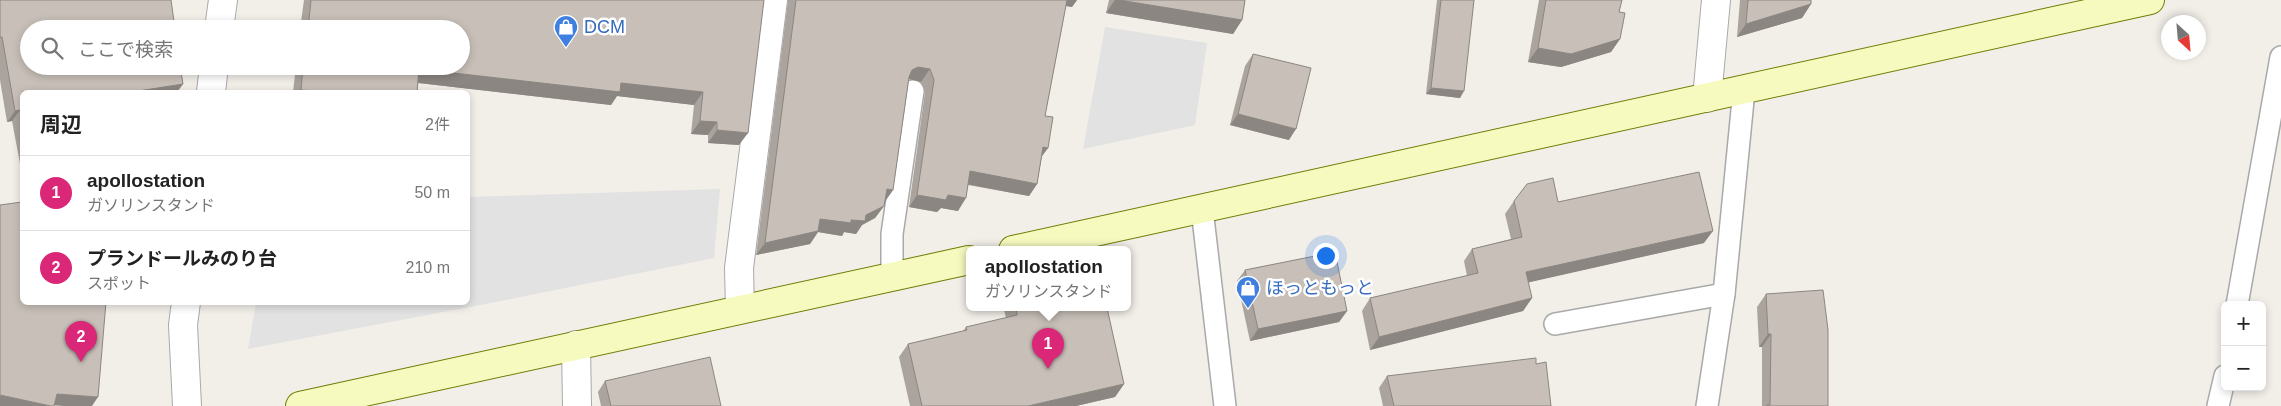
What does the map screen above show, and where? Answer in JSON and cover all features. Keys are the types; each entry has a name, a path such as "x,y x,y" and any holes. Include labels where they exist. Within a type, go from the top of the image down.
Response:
{"street":[{"path":"220,20 223,0"},
{"path":"740,309 739,268 773,0"},
{"path":"1707,98 1716,0"},
{"path":"1033,246 2150,0"},
{"path":"211,90 213,75"},
{"path":"300,406 966,261"},
{"path":"186,305 183,324 187,406"},
{"path":"576,345 577,406"}],"lane":[{"path":"2238,301 2281,56"},
{"path":"1707,406 1724,294 1744,90"},
{"path":"892,276 892,234 914,91"},
{"path":"1202,210 1225,406"},
{"path":"1555,324 1724,294"},
{"path":"2218,406 2222,391"}],"shaded area":[{"path":"1105,27 1207,43 1195,125 1083,149"},
{"path":"720,189 714,258 248,349 256,305 470,305 470,197"}],"building":[{"path":"0,0 171,0 174,20 20,20 20,75 182,75 183,84 145,90 20,90 20,110 15,111 2,37 0,37"},
{"name":"DCM","path":"311,0 764,0 748,133 717,130 717,122 700,121 703,92 621,83 620,92 470,75 470,20 309,20"},
{"path":"796,0 1067,0 1045,116 1053,117 1048,148 1043,147 1037,184 970,171 966,198 948,195 946,200 917,195 934,80 930,69 918,67 912,70 909,77 893,190 887,189 884,206 866,215 865,221 851,220 851,223 820,219 818,231 765,243"},
{"path":"1119,0 1245,0 1242,20"},
{"path":"1441,0 1474,0 1464,91 1431,88"},
{"path":"1546,0 1622,0 1619,12 1625,13 1620,39 1571,54 1538,48"},
{"path":"1748,0 1811,0 1811,4 1746,24"},
{"path":"1253,54 1311,68 1296,129 1238,114"},
{"name":"DCM","path":"302,75 418,75 417,90 301,90"},
{"path":"1699,172 1713,231 1526,272 1532,298 1379,337 1370,298 1478,273 1472,249 1522,237 1514,201 1527,184 1553,178 1558,202"},
{"path":"20,202 20,305 106,305 98,397 57,394 54,406 51,406 0,395 0,205"},
{"path":"1335,252 1347,311 1258,329 1245,270"},
{"path":"1823,290 1828,330 1828,406 1767,406 1770,405 1771,334 1768,334 1766,294"},
{"path":"1016,311 1108,311 1124,384 1028,406 922,406 908,344 967,330 966,327 1017,315"},
{"path":"710,357 721,406 611,406 605,381"},
{"path":"1536,358 1536,364 1546,362 1551,406 1394,406 1387,376"}],"place":[{"name":"DCM","path":"566,48"},
{"name":"ほっともっと","path":"1248,309"},
{"name":"プランドールみのり台","path":"81,362"},
{"name":"apollostation","path":"1048,369"}]}
